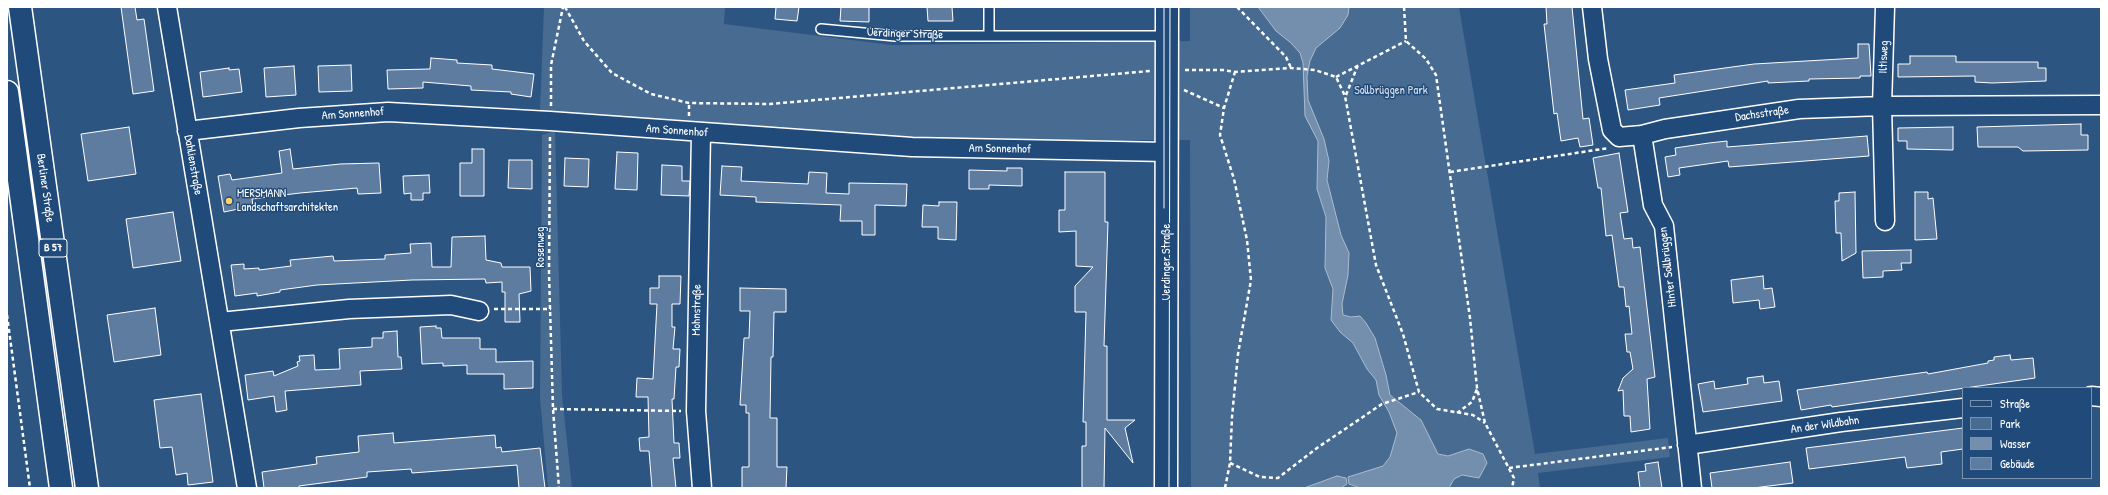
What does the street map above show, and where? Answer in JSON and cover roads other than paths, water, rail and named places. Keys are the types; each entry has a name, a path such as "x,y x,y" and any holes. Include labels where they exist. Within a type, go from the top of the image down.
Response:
{"main road":[{"name":"Berliner Straße","path":"20,7 86,488"},
{"name":"Uerdinger Straße","path":"1166,488 1167,7"},
{"name":"Berliner Straße","path":"7,92 61,488"}],"street":[{"name":"Dahlienstraße","path":"167,7 247,488"},
{"path":"1592,7 1598,59 1612,130 1619,138 1636,136"},
{"name":"Iltisweg","path":"1882,106 1885,7"},
{"name":"Dachsstraße","path":"1636,136 1665,129 1799,109 1882,106 2101,105"},
{"path":"1882,106 1885,221"},
{"name":"Am Sonnenhof","path":"188,131 299,118 388,112 550,121 700,133 912,147 1167,152"},
{"name":"Mohnstraße","path":"700,133 696,411 702,488"},
{"name":"Hinter Sollbrüggen","path":"1636,136 1653,205 1664,226 1692,488"},
{"path":"220,322 380,308 451,305 479,311"},
{"name":"An der Wildbahn","path":"1687,446 1841,422 1962,408"}],"lane":[{"path":"989,7 989,36"},
{"name":"Uerdinger Straße","path":"821,29 895,36 1167,36"}],"water":[{"path":"1258,7 1349,7 1348,15 1340,28 1316,48 1310,61 1307,76 1308,100 1324,139 1329,161 1327,180 1341,235 1349,253 1348,275 1342,304 1343,315 1351,317 1360,316 1366,323 1375,338 1386,375 1390,395 1421,420 1438,454 1448,456 1469,449 1483,454 1487,463 1479,478 1462,475 1454,479 1449,488 1360,488 1349,484 1348,477 1383,466 1390,457 1397,433 1389,412 1379,395 1376,380 1367,369 1353,343 1340,332 1331,320 1333,289 1325,268 1326,217 1317,189 1318,141 1305,116 1303,63 1300,53 1291,43 1276,31"},
{"path":"1337,476 1346,478 1347,484 1341,488 1304,488"}],"tram line":[{"path":"1164,7 1164,208"},
{"path":"1169,488 1170,7"}],"place":[{"name":"MERSMANN Landschaftsarchitekten","path":"229,201"}],"park label":[{"name":"Sollbrüggen Park","path":"1391,91"}]}
